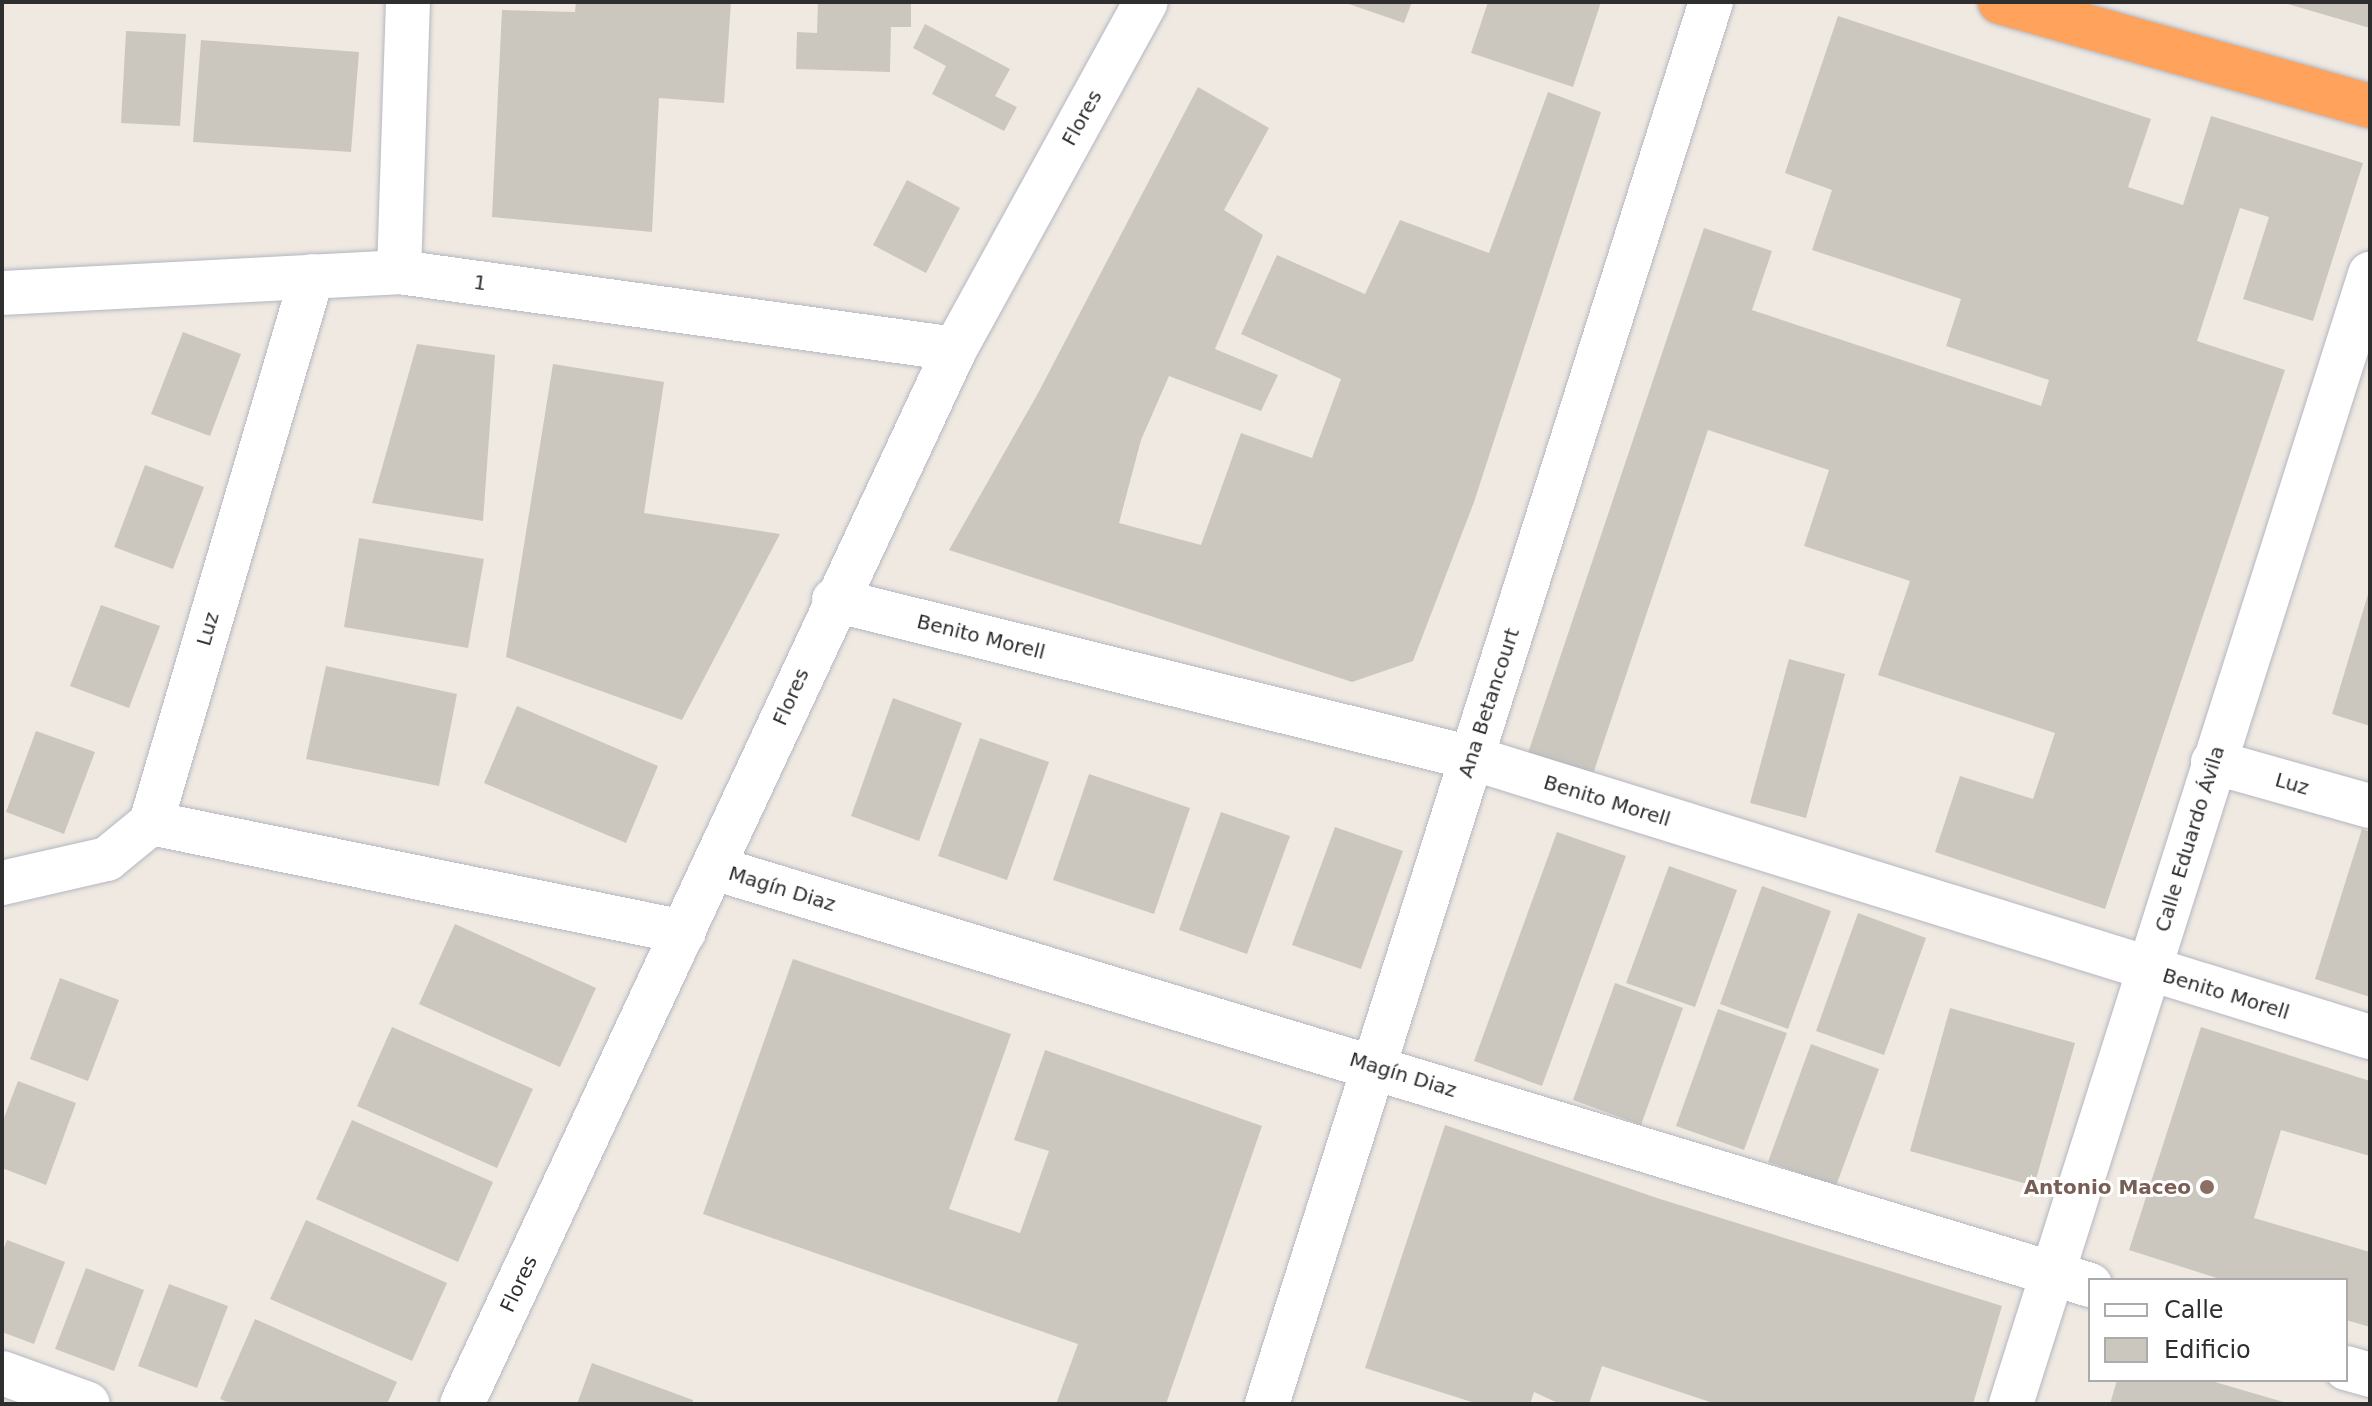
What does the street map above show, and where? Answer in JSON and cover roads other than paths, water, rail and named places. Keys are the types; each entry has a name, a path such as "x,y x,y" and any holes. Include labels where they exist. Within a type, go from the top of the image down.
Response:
{"highway":[{"path":"2000,2 2370,106"}],"street":[{"path":"399,272 408,2"},
{"name":"Flores","path":"462,1404 714,868 834,600 955,349 1146,2"},
{"name":"Ana Betancourt","path":"1267,1404 1711,2"},
{"name":"1","path":"2,293 399,272 955,349"},
{"name":"Calle Eduardo Ávila","path":"2011,1404 2071,1279 2149,971 2370,274"},
{"name":"Luz","path":"151,823 312,276"},
{"name":"Benito Morell","path":"834,600 1472,758 2149,971 2370,1037"},
{"name":"Luz","path":"2213,762 2370,806"},
{"path":"2,883 107,859 151,823 684,932"},
{"name":"Magín Diaz","path":"714,868 2071,1279"},
{"path":"2348,1369 2370,1375"},
{"path":"2,1373 88,1404"}],"place":[{"name":"Antonio Maceo","path":"2207,1187"}]}
